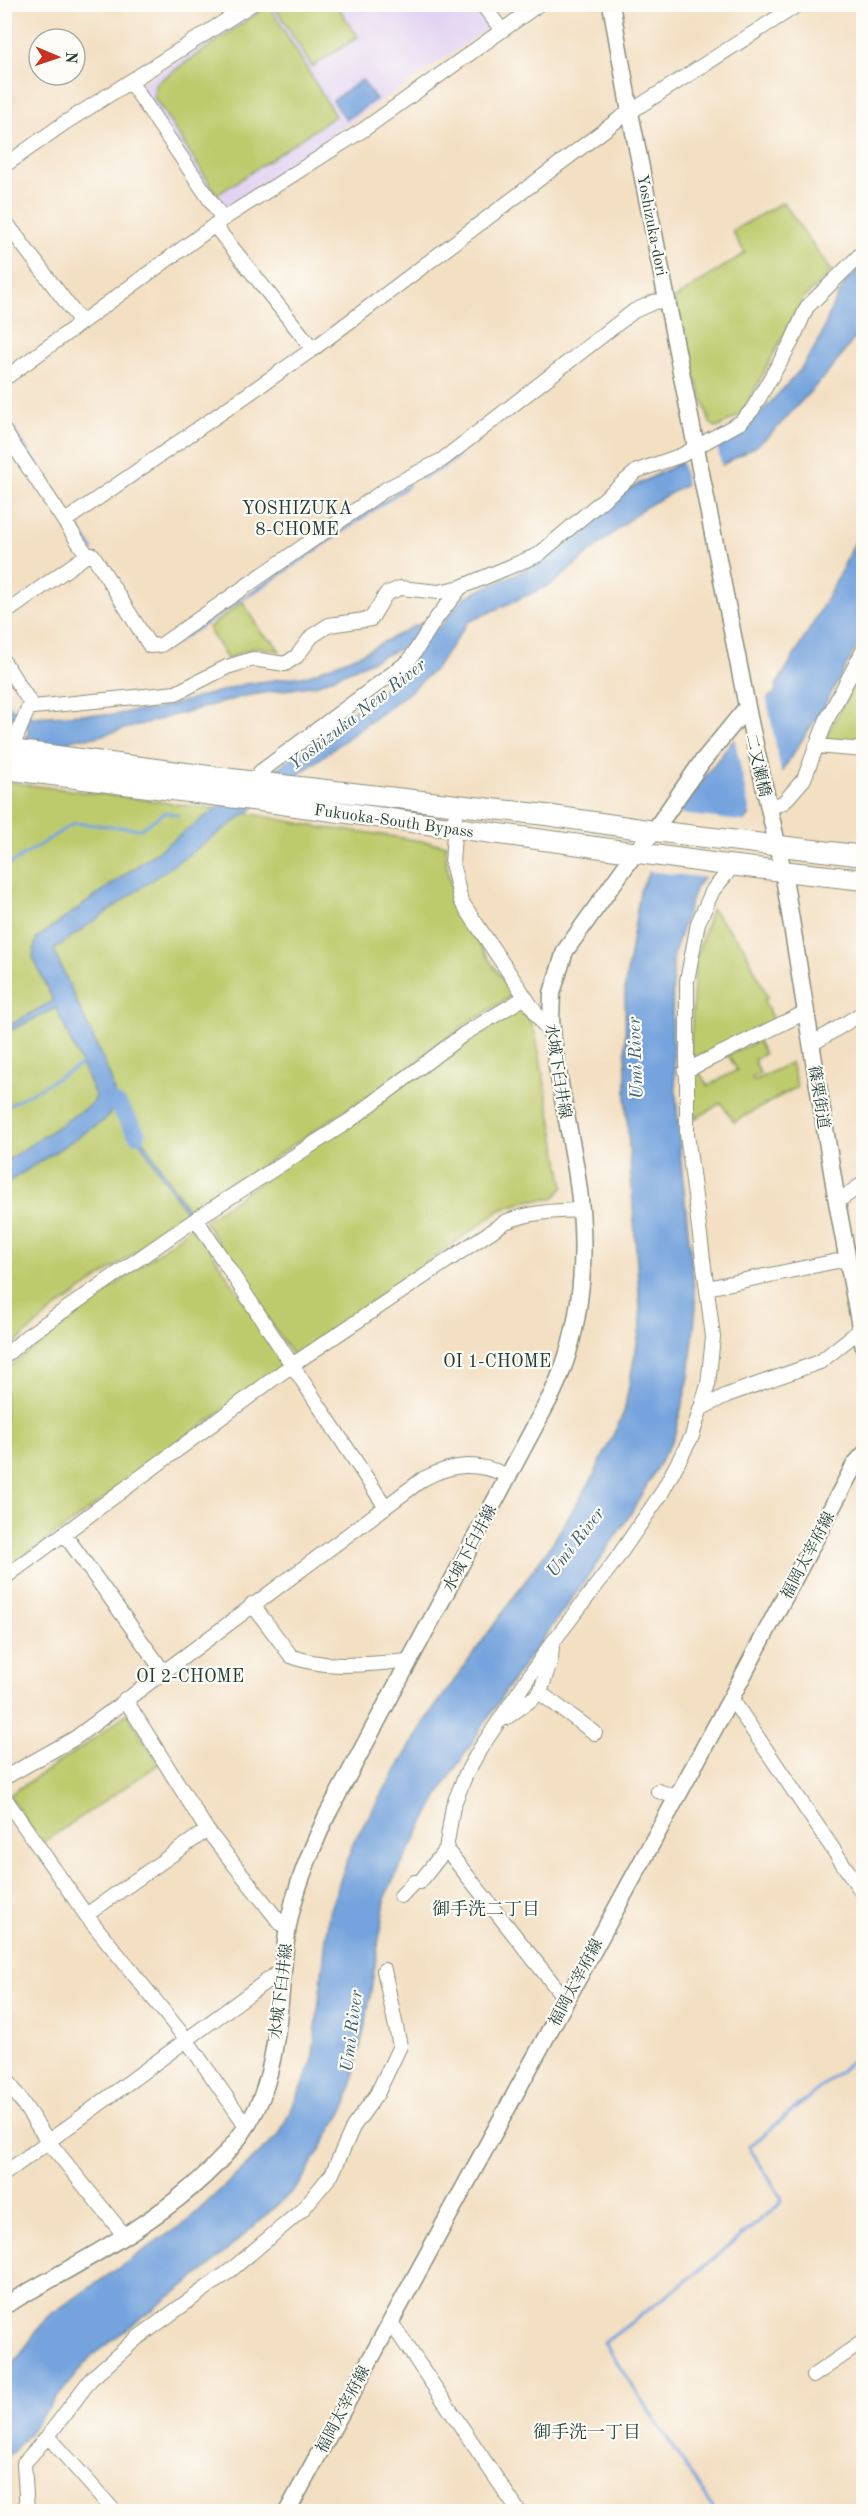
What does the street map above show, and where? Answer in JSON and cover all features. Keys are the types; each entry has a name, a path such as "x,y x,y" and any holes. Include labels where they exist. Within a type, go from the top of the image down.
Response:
{"highway":[{"name":"Fukuoka-South Bypass","path":"8,750 253,777 291,786 546,815 864,856"},
{"name":"Fukuoka-South Bypass","path":"13,770 727,865 864,879"}],"main road":[{"name":"Yoshizuka-dori","path":"611,4 748,715"},
{"name":"二又瀬橋","path":"748,715 769,808"},
{"name":"水城下臼井線","path":"4,2306 124,2235 177,2200 204,2178 247,2127 266,2086 276,2032 288,1925 310,1852 327,1815 561,1377 574,1334 580,1299 582,1259 580,1210 577,1177 552,1037 552,993 565,951 644,854 701,763 748,715"},
{"path":"769,808 778,845"},
{"name":"篠栗街道","path":"778,845 837,1202 864,1348"},
{"name":"福岡太宰府線","path":"287,2511 731,1698 846,1481 864,1454"},
{"path":"846,1481 858,1472 864,1472"}],"street":[{"path":"4,166 63,124 131,83 252,4"},
{"path":"482,4 501,29"},
{"path":"4,379 218,222 363,130 539,4"},
{"path":"65,521 313,350 630,112 799,4"},
{"path":"131,83 218,222 313,350"},
{"path":"4,220 81,322"},
{"path":"8,750 28,709 33,707 176,693 227,667 252,659 285,664 297,657 312,636 329,625 371,619 386,594 399,588 440,592 461,587 538,555 638,471 682,455 741,422 753,410 791,343 807,307 864,251"},
{"path":"4,614 87,555 93,555 150,646 161,645 386,489 442,460 634,311 668,300"},
{"path":"4,431 87,555"},
{"path":"253,777 409,661 418,644 461,587"},
{"path":"769,808 784,802 804,779 827,719 864,649"},
{"path":"4,663 33,707"},
{"path":"816,746 864,750"},
{"path":"456,806 452,863 461,901 552,1037"},
{"path":"401,1896 414,1882 420,1882 446,1849 453,1806 466,1774 552,1644 615,1561 661,1494 692,1436 708,1385 713,1337 687,1134 685,1071 687,981 698,923 727,865"},
{"path":"4,1357 26,1337 196,1219 349,1121 464,1034 524,998"},
{"path":"685,1071 806,1012"},
{"path":"812,1044 864,1012"},
{"path":"837,1202 864,1183"},
{"path":"4,1578 292,1365 505,1222 520,1216 545,1211 580,1210"},
{"path":"196,1219 385,1506"},
{"path":"707,1288 847,1259"},
{"path":"700,1410 727,1395 820,1362 860,1330"},
{"path":"4,1778 75,1738 252,1604 423,1479 442,1469 479,1466 507,1475"},
{"path":"65,1535 163,1671"},
{"path":"252,1604 291,1656 301,1660 319,1665 409,1661"},
{"path":"497,1724 540,1693 551,1659 552,1644"},
{"path":"540,1693 595,1733"},
{"path":"731,1698 864,1895"},
{"path":"125,1699 207,1830 281,1924 288,1925"},
{"path":"658,1791 676,1797"},
{"path":"4,1797 86,1915 186,2039 247,2127"},
{"path":"86,1915 207,1830"},
{"path":"446,1849 566,2000"},
{"path":"4,2174 283,1969"},
{"path":"27,2511 24,2463 48,2436 91,2379 136,2339 231,2270 293,2217 332,2174 353,2127 377,2094 400,2046 384,1970"},
{"path":"4,2075 48,2141 124,2235"},
{"path":"390,2321 519,2511"},
{"path":"813,2376 864,2341"},
{"path":"48,2436 115,2511"}],"shaded area":[{"path":"266,5 472,5 490,27 220,211 137,86"}],"green space":[{"path":"273,4 337,5 358,37 312,67"},
{"path":"269,5 335,116 217,195 154,97 155,84"},
{"path":"783,202 831,271 803,299 742,413 717,428 710,423 699,387 686,359 674,299 745,253 732,231"},
{"path":"243,602 262,634 273,641 280,651 255,647 227,659 208,628"},
{"path":"863,667 863,743 825,739"},
{"path":"5,780 216,809 36,939 33,957 53,1001 5,1028"},
{"path":"247,813 324,828 446,845 451,886 458,905 466,923 511,992 510,997 462,1027 396,1079 188,1215 51,1312 5,1352 5,1184 106,1119 113,1103 110,1076 54,951 64,941"},
{"path":"711,909 744,947 768,998 764,1000 773,1021 690,1061 695,963"},
{"path":"520,1006 525,1007 536,1037 564,1187 553,1199 529,1200 500,1210 294,1358 204,1221 463,1041"},
{"path":"56,1008 96,1097 90,1105 5,1162 5,1033"},
{"path":"758,1041 764,1054 754,1060 760,1073 752,1078 754,1081 791,1062 797,1087 734,1122 721,1103 695,1119 692,1073 698,1070 708,1086 737,1070 728,1055"},
{"path":"194,1225 285,1364 66,1527 5,1569 5,1370"},
{"path":"127,1713 159,1764 41,1844 9,1795 83,1747"}],"water":[{"path":"362,80 376,99 346,120 333,100"},
{"name":"Yoshizuka New River","path":"863,263 863,327 832,368 773,432 755,447 642,509 552,584 468,622 436,668 407,694 247,813 56,948 54,951 110,1076 114,1093 113,1103 106,1119 5,1184 5,1162 90,1105 96,1097 56,1008 5,1033 5,1028 53,1001 33,957 36,939 216,809 274,771 409,669 415,639 404,647 316,685 245,696 95,737 73,739 5,780 5,756 24,743 29,730 26,725 5,712 4,700 12,709 33,717 114,715 154,710 245,684 309,675 363,653 416,625 425,623 438,629 464,597 545,561 629,489 717,444 761,413 800,370 820,339 831,309 845,283"},
{"name":"Umi River","path":"863,524 863,635 824,706 780,774 695,889 673,956 672,1033 680,1152 696,1307 689,1377 674,1437 631,1513 514,1678 445,1784 386,1894 367,2016 347,2104 299,2185 209,2267 90,2357 15,2450 5,2457 5,2376 47,2317 187,2221 279,2135 312,2064 329,1912 354,1841 426,1720 553,1542 592,1479 624,1412 641,1324 626,1102 625,986 640,891 680,808 766,699 775,693 777,684 834,586"},
{"path":"125,1112 188,1210 186,1212 122,1115"}],"pier":[{"path":"716,441 722,468 687,487 681,458"},
{"path":"766,695 782,777 751,819 734,735"},
{"path":"679,810 680,814 749,822 707,878 647,871"}],"waterway":[{"path":"4,416 65,507"},
{"path":"423,478 458,456"},
{"path":"159,651 163,651 287,570 409,485"},
{"path":"75,523 93,550"},
{"path":"4,868 74,823 141,829 165,812 178,815"},
{"path":"4,1108 84,1063"},
{"path":"106,1100 118,1105 137,1134"},
{"path":"113,1102 125,1115"},
{"path":"716,2512 604,2343 686,2281 781,2203 782,2199 749,2147 864,2051"}],"district":[{"name":"YOSHIZUKA 8-CHOME","path":"297,518"},
{"name":"OI 1-CHOME","path":"497,1361"},
{"name":"OI 2-CHOME","path":"190,1676"},
{"name":"御手洗二丁目","path":"486,1909"},
{"name":"御手洗一丁目","path":"587,2432"}]}
